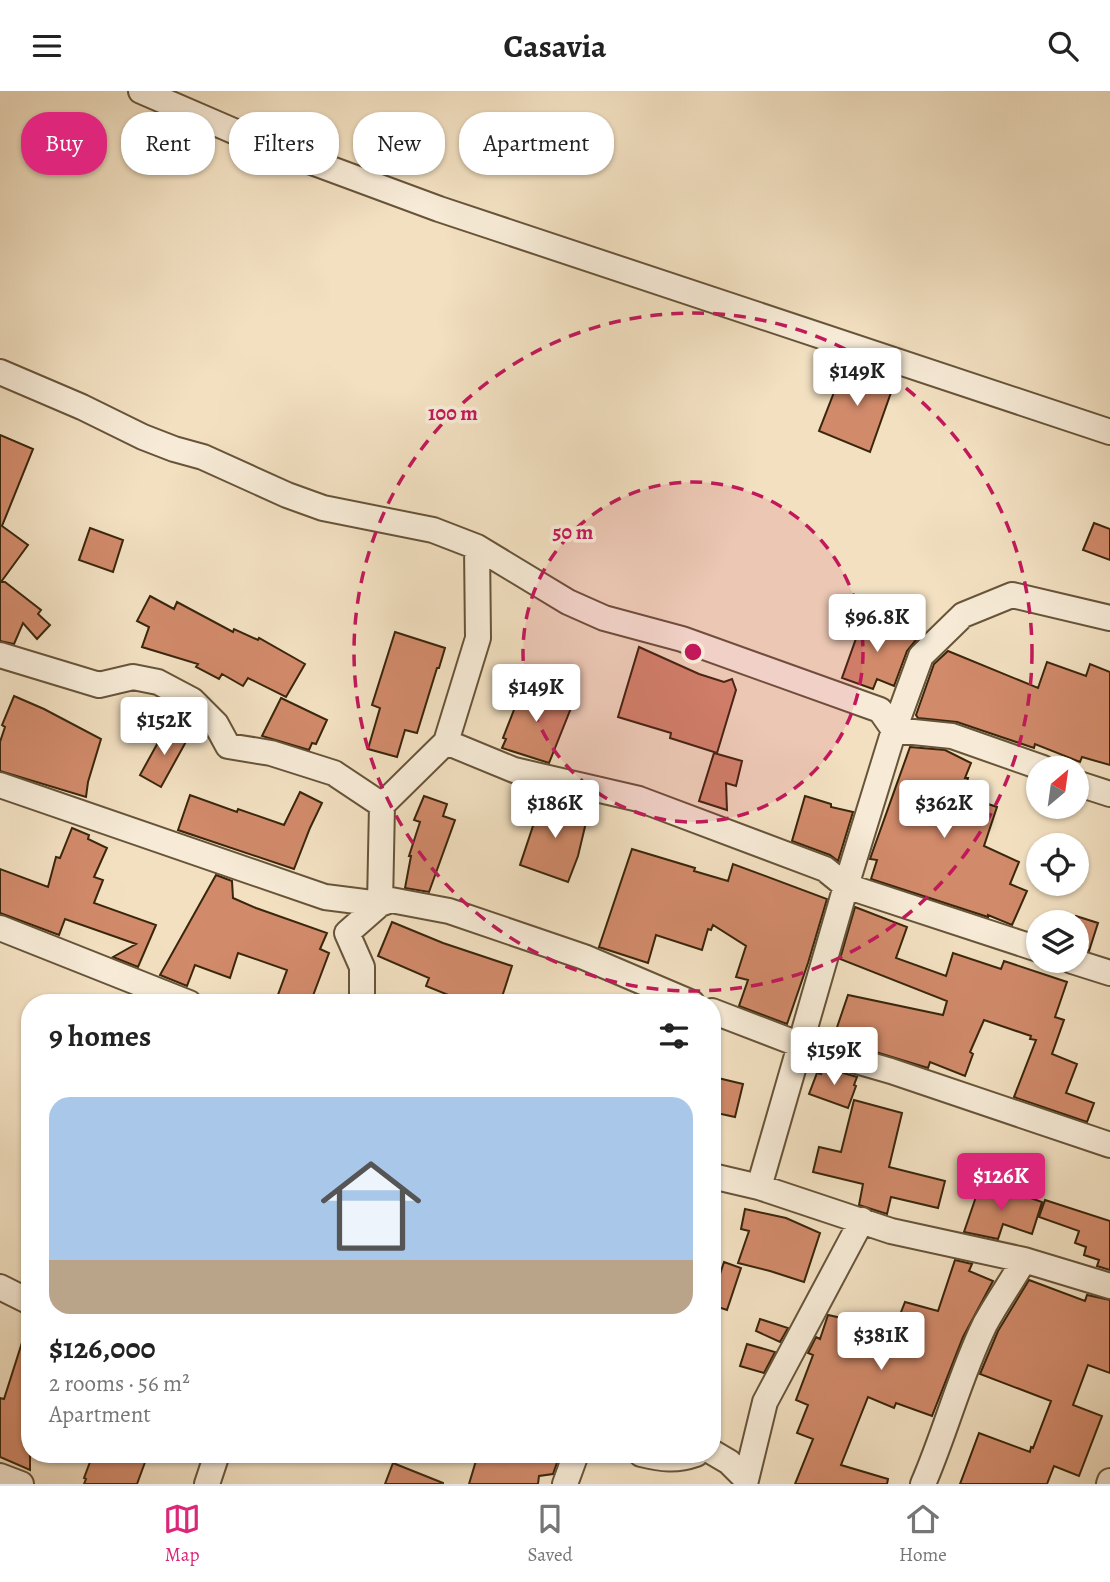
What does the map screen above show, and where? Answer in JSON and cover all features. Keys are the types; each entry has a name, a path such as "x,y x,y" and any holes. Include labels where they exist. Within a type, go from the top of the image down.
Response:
{"street":[{"path":"141,91 266,145 439,209 1110,432"},
{"path":"0,372 143,437 203,457 287,495 323,508 433,530 477,547 568,602 604,618 682,639 880,710 894,730 952,736 1026,762"},
{"path":"380,904 382,805 446,742 478,638 477,547"},
{"path":"759,1187 798,1044 846,886 894,730 921,656 963,615 1012,595 1110,618"},
{"path":"0,655 99,685 133,677 158,682 192,700 216,724 228,746 271,753 334,773 382,805"},
{"path":"446,742 514,770 639,799 825,869 846,886 1026,945"},
{"path":"0,785 325,897 380,904"},
{"path":"1089,787 1110,794"},
{"path":"362,994 362,967 347,933 380,904 391,900 449,911 480,921 584,957 671,994"},
{"path":"0,928 166,994"},
{"path":"1089,966 1110,973"},
{"path":"721,1014 798,1044 891,1071 1110,1146"},
{"path":"721,1178 759,1187 891,1231 1024,1260 1110,1286"},
{"path":"745,1481 765,1402 862,1220"},
{"path":"923,1484 942,1441 959,1386 986,1323 1024,1260"},
{"path":"0,1287 21,1298"},
{"path":"721,1457 729,1462 745,1481"},
{"path":"207,1484 214,1463"},
{"path":"565,1484 573,1463"},
{"path":"0,1476 21,1484"}],"building":[{"path":"845,364 894,384 870,452 819,431"},
{"path":"0,435 33,449 2,526 28,545 1,582 5,582 41,610 38,614 50,625 37,639 23,623 14,644 0,641"},
{"path":"1094,523 1110,529 1110,560 1083,550"},
{"path":"90,528 123,540 113,572 79,560"},
{"path":"150,596 174,609 177,602 233,632 234,629 258,640 259,638 305,664 286,697 248,678 243,686 222,674 219,679 196,667 198,664 142,647 149,627 137,621"},
{"path":"864,616 893,626 892,631 916,640 907,651 894,686 877,679 873,689 842,678"},
{"path":"395,632 445,648 417,733 405,730 397,757 368,749 380,708 372,705"},
{"path":"639,647 699,674 724,682 732,679 736,690 717,753 670,738 671,733 618,717"},
{"path":"948,651 1038,688 1047,662 1086,676 1090,664 1110,672 1110,765 1089,759 1089,756 1065,756 1035,744 1034,748 957,722 918,718 916,715 934,664"},
{"path":"524,684 573,703 549,763 502,748 506,739 503,738"},
{"path":"14,696 101,739 86,797 0,771 0,742 5,727 2,725"},
{"path":"281,698 327,720 316,744 312,743 309,750 262,736"},
{"path":"166,728 188,738 161,787 140,775"},
{"path":"910,747 945,750 971,763 965,778 968,778 964,796 997,807 984,846 1019,862 1010,884 1026,891 1026,893 1012,925 871,879 877,860 870,859"},
{"path":"714,753 742,761 736,786 726,783 727,810 699,801"},
{"path":"300,792 322,803 294,869 178,830 190,795 284,825"},
{"path":"424,796 447,804 443,816 455,820 429,892 405,888 409,856 420,822 414,820"},
{"path":"543,796 588,814 578,856 568,882 520,865"},
{"path":"805,796 831,804 831,807 853,812 838,861 830,855 792,841"},
{"path":"72,828 89,835 88,839 107,848 94,877 103,880 94,903 156,925 138,967 113,957 136,944 65,919 59,935 0,913 0,869 48,887 56,857 60,858"},
{"path":"632,849 728,881 733,864 827,899 787,1024 739,1006 748,980 736,977 746,946 713,925 711,930 708,929 702,950 656,935 648,963 599,947"},
{"path":"216,875 232,881 233,898 327,933 320,949 329,953 314,994 278,994 287,970 238,953 230,978 195,965 187,986 160,975"},
{"path":"855,907 907,927 896,958 946,976 953,953 1001,969 1004,961 1026,968 1026,973 1040,973 1067,982 1055,1017 1064,1020 1052,1054 1077,1064 1066,1093 1094,1103 1087,1122 1014,1097 1036,1040 984,1020 970,1052 973,1054 965,1076 930,1062 928,1068 833,1039 848,995 943,1015 947,1001 840,959"},
{"path":"1089,920 1098,923 1089,951"},
{"path":"392,922 443,943 512,966 503,994 446,994 426,986 429,978 378,956"},
{"path":"823,1067 857,1077 848,1108 809,1094 817,1073 821,1074"},
{"path":"721,1079 743,1084 735,1117 721,1114"},
{"path":"854,1100 902,1113 889,1167 945,1181 938,1208 891,1197 887,1214 859,1205 863,1184 813,1172 819,1147 841,1152"},
{"path":"980,1185 1015,1197 1017,1193 1042,1202 1032,1234 1003,1224 998,1239 964,1232"},
{"path":"1045,1200 1110,1221 1110,1270 1097,1266 1099,1260 1084,1255 1086,1247 1075,1243 1079,1231 1039,1217"},
{"path":"745,1209 786,1218 820,1233 804,1282 738,1263 749,1231 741,1229"},
{"path":"955,1260 972,1264 969,1271 993,1281 963,1337 932,1416 896,1403 894,1408 868,1397 841,1465 888,1479 887,1484 795,1484 813,1439 797,1433 808,1405 796,1400 813,1355 808,1353 816,1337 820,1339 828,1315 869,1324 873,1315 896,1325 905,1302 938,1311"},
{"path":"724,1262 741,1268 727,1310 721,1308 721,1271"},
{"path":"1029,1280 1085,1301 1087,1295 1110,1300 1110,1373 1088,1365 1073,1405 1102,1416 1079,1476 1054,1466 1047,1484 960,1484 979,1433 1030,1452 1051,1401 980,1374 998,1331"},
{"path":"760,1319 788,1328 780,1342 756,1331"},
{"path":"747,1344 775,1352 764,1373 740,1366"},
{"path":"21,1346 21,1463 30,1463 30,1470 0,1457 0,1398 4,1399"},
{"path":"90,1463 145,1463 137,1484 84,1484"},
{"path":"393,1463 443,1483 443,1484 385,1484"},
{"path":"475,1463 557,1463 553,1474 539,1476 538,1484 469,1484"}]}
